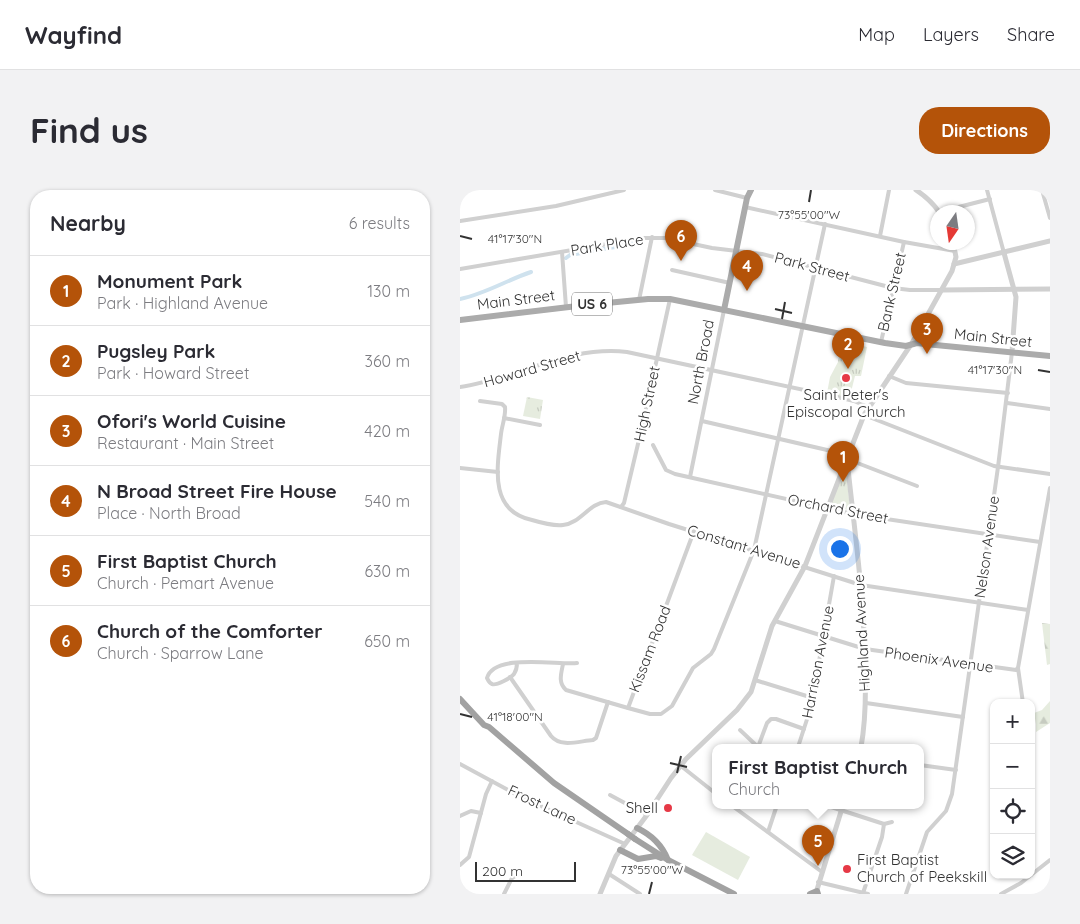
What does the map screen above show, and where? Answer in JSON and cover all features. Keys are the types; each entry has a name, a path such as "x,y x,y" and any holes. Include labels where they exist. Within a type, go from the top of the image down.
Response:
{"highway":[{"path":"460,693 489,727 554,784 668,860 734,894"},
{"path":"460,699 484,725 489,727"},
{"path":"638,828 656,840 668,860"},
{"path":"653,850 656,840"},
{"path":"644,844 650,852 647,858"},
{"path":"623,847 635,858 656,856 668,860"}],"main road":[{"name":"North Broad","path":"724,310 747,198 751,190"},
{"name":"Main Street","path":"460,320 566,307 670,299 881,342 911,345 925,344 1050,356"}],"street":[{"path":"460,221 556,206 624,190"},
{"path":"716,190 747,198"},
{"path":"880,236 889,190"},
{"path":"916,190 934,205"},
{"path":"988,190 1004,252"},
{"path":"1042,190 1050,218"},
{"path":"964,205 990,198"},
{"path":"745,207 904,242 930,244"},
{"path":"628,708 656,714 665,713 672,706 693,668 711,654 714,649 754,550 825,224"},
{"path":"639,300 652,237"},
{"name":"Park Street","path":"652,237 762,254 893,288 942,290"},
{"name":"Park Place","path":"562,252 652,237"},
{"path":"954,264 1050,241"},
{"name":"Bank Street","path":"881,342 904,242"},
{"path":"600,894 608,874 623,847 680,766 744,703 751,692 775,621 805,566 864,415 911,345 942,290 954,264 955,251 952,250"},
{"path":"460,269 562,252 566,307"},
{"name":"Nelson Avenue","path":"906,894 927,832 946,811 950,803 956,770 1012,352 1016,308 1015,290 1004,252"},
{"path":"672,270 730,283"},
{"path":"942,290 1050,290"},
{"name":"High Street","path":"621,507 624,503 642,427 670,299"},
{"name":"North Broad","path":"690,477 724,310"},
{"path":"898,344 903,356"},
{"name":"Howard Street","path":"460,387 482,383 545,362 600,351 627,352 854,400 868,407"},
{"path":"889,376 906,383 1008,393"},
{"name":"Constant Avenue","path":"480,401 502,404 505,407 498,472 503,502 512,512 523,518 546,524 563,525 577,520 599,502 606,502 861,585 1028,610"},
{"path":"1006,402 1050,409"},
{"path":"864,415 998,467 1050,474"},
{"path":"504,418 540,425"},
{"path":"702,421 840,453 846,458 917,486"},
{"name":"Orchard Street","path":"653,445 666,470 675,474 853,514 1040,542"},
{"name":"Highland Avenue","path":"846,458 861,585 865,649 866,703 861,744"},
{"path":"460,468 498,472"},
{"path":"1022,699 1018,668 1050,488"},
{"name":"Kissam Road","path":"563,664 560,681 566,690 628,708 694,531"},
{"name":"Harrison Avenue","path":"799,744 813,698 834,576"},
{"name":"Phoenix Avenue","path":"775,621 865,649 1016,670 1018,668"},
{"path":"518,662 515,672 510,677 492,684 487,678 490,670 498,665 518,662 577,663"},
{"path":"510,677 551,736 564,744 596,738 608,702"},
{"path":"755,680 813,698"},
{"path":"866,703 963,717"},
{"path":"759,744 771,719 776,719 804,730"},
{"path":"740,730 755,744"},
{"name":"Frost Lane","path":"460,764 523,798 623,847"},
{"path":"680,766 712,790"},
{"path":"924,766 956,770"},
{"path":"460,865 468,857 486,794 492,781"},
{"path":"610,795 647,815"},
{"path":"736,809 822,872"},
{"path":"768,832 776,809"},
{"path":"815,893 843,809"},
{"path":"846,809 884,824 892,822"},
{"path":"460,816 471,811 481,813"},
{"path":"863,893 882,838 884,824"},
{"path":"1035,872 1050,860"},
{"path":"504,894 512,878 520,873"},
{"path":"608,874 640,894"},
{"path":"1001,894 1026,879"},
{"path":"818,882 868,894"}],"green space":[{"path":"842,341 867,347 861,376 855,376 849,400 827,393 830,377 838,362"},
{"path":"527,397 543,400 540,419 523,416"},
{"path":"844,470 846,470 850,508 848,510 833,507 831,504"},
{"path":"1042,623 1050,624 1050,664 1047,665"},
{"path":"1050,701 1050,723 1036,732 1035,713 1042,710"},
{"path":"706,832 750,857 738,880 692,855"}],"waterway":[{"path":"566,258 570,255 643,242"},
{"path":"460,299 478,294 531,272"}],"place":[{"name":"Church of the Comforter","path":"681,261"},
{"name":"N Broad Street Fire House","path":"747,291"},
{"name":"Ofori's World Cuisine","path":"927,354"},
{"name":"Pugsley Park","path":"848,369"},
{"name":"Saint Peter's Episcopal Church","path":"846,378"},
{"name":"Monument Park","path":"843,482"},
{"name":"Shell","path":"668,808"},
{"name":"First Baptist Church","path":"818,866"},
{"name":"First Baptist Church of Peekskill","path":"847,869"}]}
